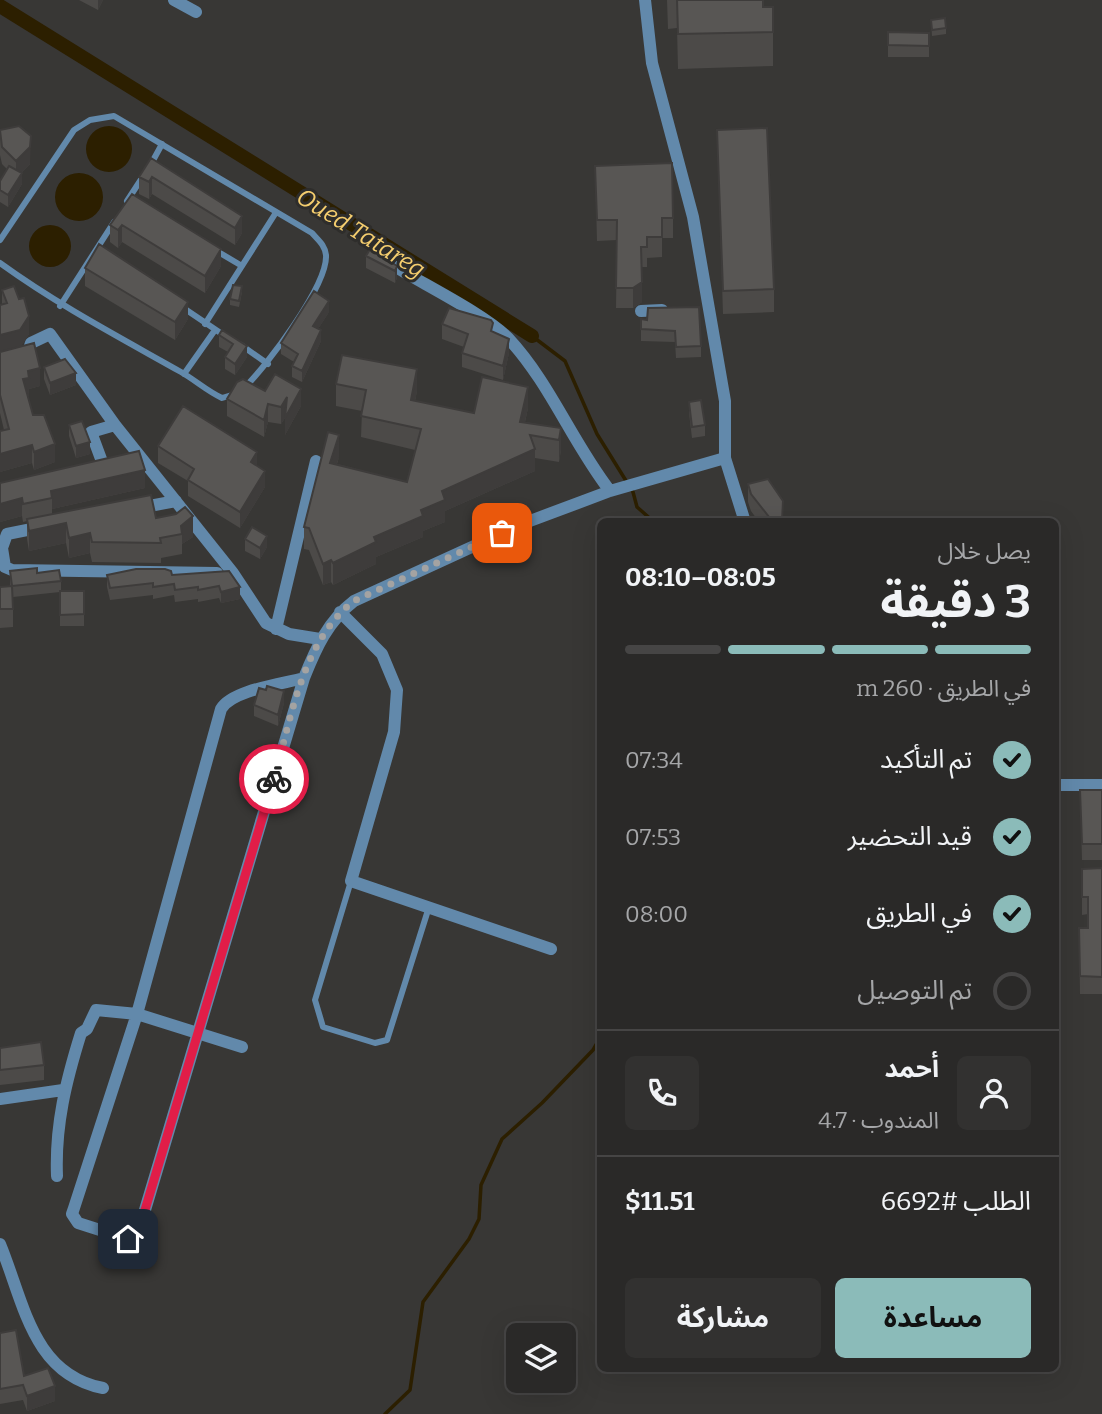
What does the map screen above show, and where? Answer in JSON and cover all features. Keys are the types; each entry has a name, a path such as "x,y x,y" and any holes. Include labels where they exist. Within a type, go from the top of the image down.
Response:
{"street":[{"path":"174,0 196,12"},
{"path":"645,0 652,63 694,217 694,310 725,401 725,457 744,518"},
{"path":"394,266 506,336 539,377 588,463 610,491"},
{"path":"640,311 694,310"},
{"path":"0,362 27,355 31,342 50,334 115,425 233,573 266,623 276,629 320,639"},
{"path":"91,470 104,467 91,432 115,425"},
{"path":"304,678 237,696 226,701 221,709 137,1014 72,1214 78,1223 128,1239 139,1230 304,678 320,639 340,612 354,601 522,524 610,491 725,457"},
{"path":"276,629 316,461"},
{"path":"124,511 176,501"},
{"path":"59,524 8,534 2,548 2,568 233,573"},
{"path":"340,612 382,654 397,690 394,732 351,881 551,949"},
{"path":"1059,785 1102,785"},
{"path":"57,1176 56,1139 63,1090 82,1033 87,1029 96,1010 137,1014 242,1047"},
{"path":"0,1099 63,1090"},
{"path":"0,1244 23,1309 50,1358 53,1372 103,1388"}],"lane":[{"path":"0,240 74,130 90,120 114,116 275,214 312,233 324,246 326,256 322,278 268,364 245,388 222,398 184,374 60,306 0,263"},
{"path":"122,209 162,144"},
{"path":"130,198 141,205"},
{"path":"205,324 275,214"},
{"path":"60,306 116,219"},
{"path":"208,246 242,266"},
{"path":"95,252 106,259"},
{"path":"176,303 268,364"},
{"path":"184,374 215,330"},
{"path":"351,881 315,1000 323,1027 375,1042 387,1040 429,906"}],"shaded area":[{"path":"109,126 126,132 132,149 126,166 109,172 92,166 86,149 92,132"},
{"path":"79,173 96,180 103,197 96,214 79,221 62,214 55,197 62,180"},
{"path":"50,225 65,231 71,246 65,261 50,267 35,261 29,246 35,231"}],"building":[{"path":"677,0 763,0 763,7 773,7 773,32 678,34"},
{"path":"945,18 946,28 932,30 931,20"},
{"path":"888,32 929,33 929,46 888,45"},
{"path":"19,126 31,136 30,147 16,161 2,147 0,130"},
{"path":"767,128 774,289 723,291 717,130"},
{"path":"151,158 242,216 235,228 152,177 149,182 139,177"},
{"path":"672,163 673,218 662,218 662,237 647,237 647,247 641,247 642,282 633,288 616,288 617,220 597,220 595,166"},
{"path":"9,166 22,173 8,195 0,190 0,181"},
{"path":"132,194 221,249 205,276 122,225 118,230 110,225"},
{"path":"99,244 188,302 175,322 85,268"},
{"path":"372,246 397,266 395,271 366,256"},
{"path":"233,285 242,286 239,301 230,299"},
{"path":"14,286 19,299 24,298 29,316 20,330 0,335 0,305 7,303 2,290"},
{"path":"314,291 329,301 313,326 321,330 302,371 292,366 298,354 281,343"},
{"path":"699,307 701,346 676,347 675,331 641,329 641,319 647,320 648,308"},
{"path":"449,308 491,320 491,331 509,339 503,366 462,353 468,334 442,324"},
{"path":"222,330 247,346 235,364 225,357 233,344 219,335"},
{"path":"34,343 40,368 28,371 29,378 23,379 33,415 44,415 55,444 34,452 32,445 0,454 0,431 9,429 0,395 0,352"},
{"path":"342,355 417,369 411,400 474,413 482,377 528,387 520,422 561,428 559,440 530,435 535,449 442,491 445,500 421,510 423,516 374,537 376,542 333,563 331,560 323,564 309,528 304,527 328,432 339,435 330,463 407,482 421,429 361,416 366,390 336,384"},
{"path":"65,359 76,373 50,383 44,367"},
{"path":"275,374 301,389 285,418 287,397 281,407 268,404 264,420 227,399 237,382 243,379 265,391"},
{"path":"701,400 705,425 692,427 689,402"},
{"path":"183,406 257,452 251,462 265,471 240,512 188,480 194,469 158,446"},
{"path":"82,421 90,442 76,446 69,425"},
{"path":"139,451 145,470 51,491 52,498 23,504 22,498 0,504 0,483"},
{"path":"768,479 783,501 782,518 770,518 751,494 748,484"},
{"path":"151,495 156,518 176,514 185,507 193,516 181,526 182,534 160,538 161,543 92,542 90,533 69,538 66,523 29,531 27,519"},
{"path":"252,527 267,536 260,548 245,539"},
{"path":"37,568 37,573 59,570 61,581 12,586 10,571"},
{"path":"136,569 165,569 171,571 172,575 229,571 240,587 221,592 219,586 175,590 174,584 153,587 153,583 110,588 107,575"},
{"path":"12,586 13,609 0,609 0,587"},
{"path":"60,591 84,591 84,614 60,615"},
{"path":"267,686 284,691 278,715 254,705 259,688 266,690"},
{"path":"1080,790 1102,790 1102,844 1082,844"},
{"path":"1102,868 1102,977 1080,976 1079,928 1088,928 1088,897 1082,897 1082,869"},
{"path":"41,1042 44,1065 0,1070 0,1048"},
{"path":"16,1330 24,1376 48,1368 55,1386 27,1396 23,1385 0,1389 0,1333"}],"waterway":[{"name":"Oued Tatareg","path":"0,6 532,336"},
{"name":"Oued Tatareg","path":"532,336 565,361 597,434 633,492 637,507 649,518"},
{"name":"Oued Tatareg","path":"385,1414 410,1390 423,1302 469,1239 479,1219 481,1185 502,1139 542,1103 597,1043"}],"way so far":[{"path":"274,779 304,678 320,639 340,612 354,601 502,533"}],"route":[{"path":"128,1239 139,1230 274,779"}]}
